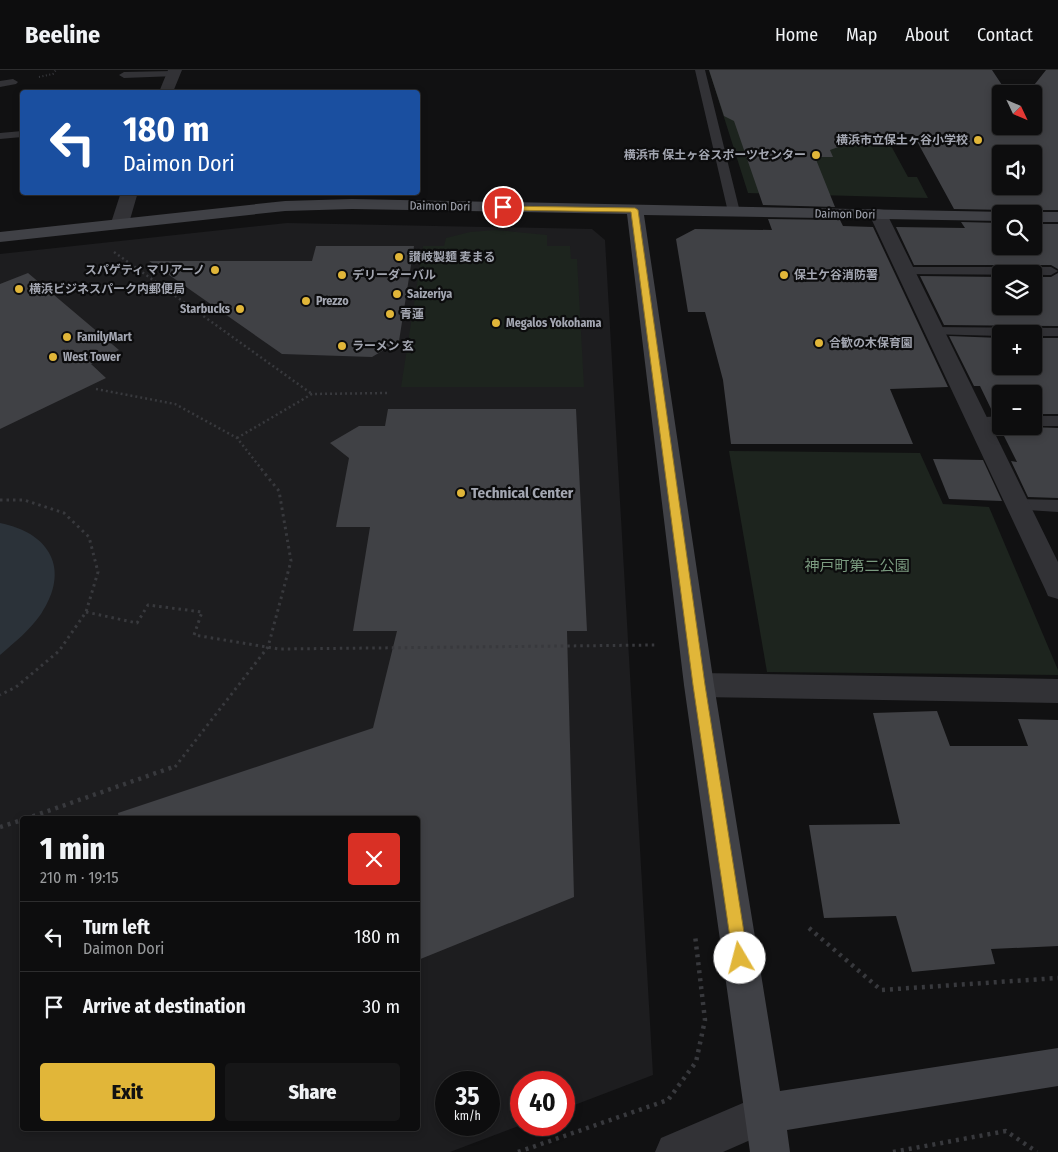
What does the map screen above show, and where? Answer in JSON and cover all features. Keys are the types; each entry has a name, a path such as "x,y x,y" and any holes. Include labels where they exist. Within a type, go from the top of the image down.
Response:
{"street":[{"path":"167,90 174,72"},
{"path":"120,223 129,195"},
{"name":"Daimon Dori","path":"0,237 295,205 352,204 992,216"},
{"path":"635,210 699,685 767,1133"},
{"path":"878,214 933,331 989,422 1017,505 1058,589"},
{"path":"1042,217 1058,217"},
{"path":"699,685 1058,691"},
{"path":"675,1152 1058,1067"}],"lane":[{"path":"700,70 734,212"},
{"path":"124,75 174,72"},
{"path":"0,84 13,82"},
{"path":"0,136 20,134"},
{"path":"904,271 1051,271"},
{"path":"933,331 1058,332"},
{"path":"1042,421 1058,421"},
{"path":"1017,505 1058,506"}],"path":[{"path":"114,251 312,394"},
{"path":"33,816 175,767 268,647 291,561 279,491 237,438 175,404 96,388"},
{"path":"237,438 312,394 389,393"},
{"path":"0,500 24,500 64,513 89,537 98,572 86,612 59,651 16,687 0,695"},
{"path":"86,612 138,623 148,605 202,612 194,635 289,649 661,645"},
{"path":"0,828 20,820"},
{"path":"809,928 881,990 1058,978"},
{"path":"518,1152 668,1100 696,1062 705,1020 694,931"},
{"path":"893,1152 1006,1130 1036,1152"}],"shaded area":[{"path":"287,223 592,229 605,240 653,1075 575,1105 575,1071 510,1071 510,1129 500,1133 500,1071 435,1071 435,1136 492,1136 450,1152 0,1152 0,254"},
{"path":"0,523 32,535 43,544 50,555 54,568 54,582 50,598 37,620 17,641 0,655"}],"green space":[{"name":"横浜市 保土ヶ谷スポーツセンター","path":"709,70 870,107 908,177 917,177 928,198 748,193"},
{"name":"Megalos Yokohama","path":"496,230 547,235 547,246 570,246 571,259 577,259 584,387 401,387 423,246 444,246 446,238 470,232"},
{"name":"神戸町第二公園","path":"729,451 920,453 943,504 989,507 1058,670 1058,675 767,672"}],"building":[{"path":"709,70 992,70 1002,85 992,85 992,135 1042,135 1042,85 1034,85 1046,70 1058,70 1058,210 1042,210 1042,205 992,205 992,210 954,209 913,134 869,134 864,138 830,150 833,157 815,157 835,207 763,205 734,121 724,116"},
{"path":"768,219 840,220 843,226 873,227 948,387 890,389 913,444 731,444 723,380 705,312 688,312 676,239 695,229 772,230"},
{"path":"961,222 992,223 992,255 1042,255 1042,224 1058,224 1058,269 1051,265 914,265 896,227 965,228"},
{"name":"Prezzo","path":"316,246 414,246 399,341 372,357 282,354 149,261 312,261"},
{"name":"West Tower","path":"28,273 119,350 91,364 106,378 0,429 0,284"},
{"path":"1058,273 1058,326 944,325 920,276 992,277 992,315 1042,315 1042,277 1051,277"},
{"path":"949,336 992,338 992,375 1042,375 1042,338 1058,338 1058,414 1042,414 1042,385 992,385 992,411 980,386 974,386"},
{"path":"388,409 576,409 587,631 567,631 574,897 420,959 420,816 118,816 118,813 373,728 397,631 353,631 370,527 336,527 349,458 330,443 359,426 385,426"},
{"path":"1042,427 1058,428 1058,498 1028,497 1011,461 1017,462 1004,435 1042,435"},
{"path":"933,459 983,460 1002,501 949,499"},
{"path":"937,711 950,746 1028,746 1018,719 1058,720 1058,946 991,949 995,964 912,972 896,916 824,918 809,825 900,824 873,713"}],"place":[{"name":"横浜市立保土ヶ谷小学校","path":"978,140"},
{"name":"横浜市 保土ヶ谷スポーツセンター","path":"816,155"},
{"name":"讃岐製麺 麦まる","path":"399,257"},
{"name":"スパゲティ マリアーノ","path":"215,270"},
{"name":"デリーダーバル","path":"342,275"},
{"name":"保土ケ谷消防署","path":"784,275"},
{"name":"横浜ビジネスパーク内郵便局","path":"19,289"},
{"name":"Saizeriya","path":"397,294"},
{"name":"Prezzo","path":"306,301"},
{"name":"Starbucks","path":"240,309"},
{"name":"青蓮","path":"390,314"},
{"name":"Megalos Yokohama","path":"496,323"},
{"name":"FamilyMart","path":"67,337"},
{"name":"合歓の木保育園","path":"819,343"},
{"name":"ラーメン 玄","path":"342,346"},
{"name":"West Tower","path":"53,357"},
{"name":"Technical Center","path":"461,493"}],"route":[{"path":"503,207 635,210 699,685 740,958"}]}
